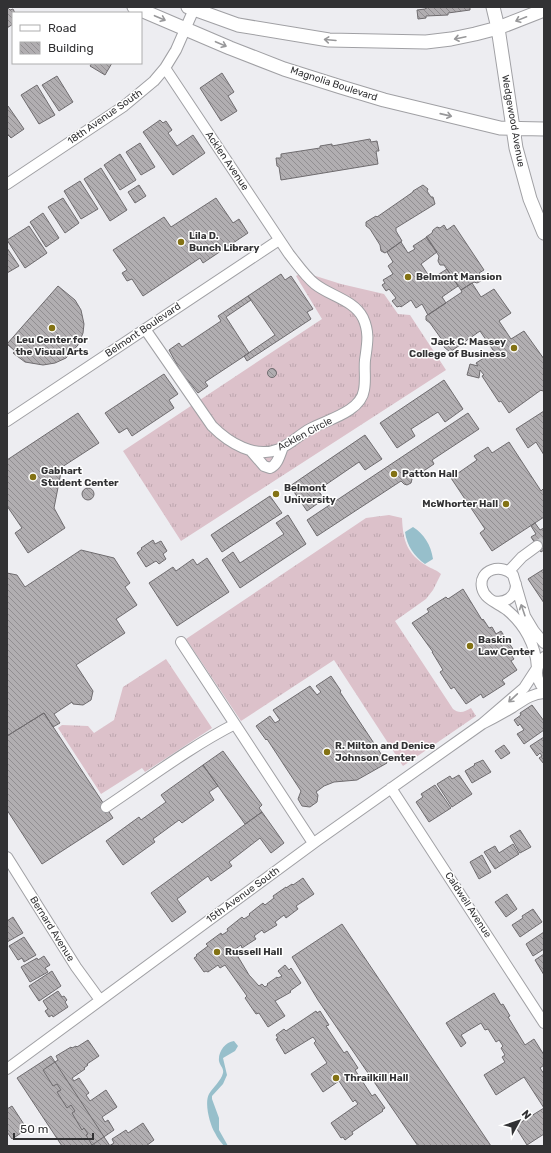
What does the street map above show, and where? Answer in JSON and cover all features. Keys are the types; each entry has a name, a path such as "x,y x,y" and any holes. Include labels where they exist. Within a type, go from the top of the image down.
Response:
{"main road":[{"name":"Magnolia Boulevard","path":"134,7 258,58 341,88 500,128 514,127 544,129"},
{"name":"Wedgewood Avenue","path":"493,7 498,28 516,148 530,199 543,228"},
{"path":"191,8 238,25 329,40 426,42 451,39 498,28 544,10"}],"street":[{"name":"18th Avenue South","path":"7,184 124,106 154,81 165,68 176,50 186,29 191,8"},
{"name":"Acklen Avenue","path":"165,68 289,254"},
{"name":"Belmont Boulevard","path":"7,421 279,240"},
{"name":"Acklen Circle","path":"145,329 212,426 227,439 251,451 272,451 283,447 310,429 334,419 348,411 358,402 364,389 364,369 368,342 366,326 357,310 350,304 330,294 313,282 289,254"},
{"path":"251,451 262,464 270,468 277,462 283,447"},
{"path":"509,571 522,557 537,546"},
{"path":"544,642 534,631 525,616 513,575 509,571 499,568 489,571 482,580 482,590 489,599 506,610 519,623 534,647 538,679 544,689"},
{"path":"489,599 499,602 510,598 516,589 515,581"},
{"path":"181,642 313,843"},
{"name":"15th Avenue South","path":"7,1069 313,843 482,724 524,688 544,657"},
{"name":"15th Avenue South","path":"482,724 528,697 535,694 544,693"},
{"path":"106,807 192,749 235,724"},
{"name":"Caldwell Avenue","path":"391,788 544,1022"},
{"name":"Bernard Avenue","path":"7,857 76,967 100,1000"}],"green space":[{"path":"303,272 341,284 384,294 398,314 410,315 446,370 181,541 123,451 322,319 296,276"},
{"path":"389,515 402,518 407,546 415,557 441,574 433,590 426,599 395,621 453,709 458,712 462,712 471,708 476,716 403,766 334,660 241,721 186,639 366,518"},
{"path":"166,659 212,728 145,772 142,768 101,794 58,728 62,725 88,726 94,733 114,720 123,687"}],"water":[{"path":"413,527 424,537 431,549 433,559 425,564 414,554 407,542 405,532"},
{"path":"234,1041 238,1046 235,1051 223,1058 227,1075 223,1084 212,1096 219,1118 219,1130 228,1146 224,1146 217,1137 211,1125 207,1103 209,1094 221,1079 223,1073 219,1061 221,1051 225,1045"}],"building":[{"path":"7,7 10,10 13,9 14,12 12,12 12,25 7,28"},
{"path":"428,7 470,7 470,10 448,13 448,15 426,16 426,18 418,19 417,10"},
{"path":"91,64 111,64 105,75 90,66"},
{"path":"222,73 234,92 228,96 237,111 221,121 200,88"},
{"path":"57,76 73,102 59,111 42,85"},
{"path":"37,85 55,115 39,124 21,95"},
{"path":"8,106 24,129 11,138 7,134"},
{"path":"160,120 163,123 166,121 172,130 168,133 177,146 193,135 205,153 173,175 143,132"},
{"path":"370,139 371,142 377,141 379,151 376,151 378,164 281,180 276,158 281,158 281,154 320,148 320,146 332,144 332,146"},
{"path":"140,143 155,167 141,175 126,152"},
{"path":"120,154 136,180 120,190 104,165"},
{"path":"101,168 127,210 110,221 84,179"},
{"path":"80,181 98,209 81,219 64,191"},
{"path":"139,185 146,196 135,203 128,192"},
{"path":"423,185 428,189 427,191 431,197 433,197 435,204 396,228 396,231 402,241 385,253 381,251 380,245 370,229 366,226 366,222 376,216 377,217"},
{"path":"63,198 79,223 65,233 48,207"},
{"name":"Lila D. Bunch Library","path":"216,198 233,223 239,219 248,233 203,263 200,258 143,296 132,279 127,281 122,273 127,270 113,250 164,217 171,227"},
{"path":"43,213 59,238 46,247 30,222"},
{"path":"444,225 447,230 454,225 484,270 479,273 481,276 481,281 477,283 474,282 461,290 444,265 440,265 438,261 439,256 426,237 437,227 440,228"},
{"path":"29,226 47,253 25,268 7,240"},
{"name":"Belmont Mansion","path":"427,237 437,252 421,264 431,279 447,269 458,286 442,297 446,303 428,315 422,304 416,308 411,300 401,307 397,307 392,301 396,298 389,289 386,291 382,285 385,283 383,280 393,274 388,266 393,262 387,252 401,242 408,253 415,249 413,246"},
{"path":"7,248 19,266 7,273"},
{"path":"281,274 285,280 291,276 313,309 307,312 311,319 247,361 244,356 275,335 248,296"},
{"name":"Jack C. Massey College of Business","path":"472,283 481,297 494,289 511,313 499,321 511,339 524,331 544,359 544,390 541,390 509,413 501,401 499,402 482,376 484,375 480,370 479,378 467,375 470,364 478,366 476,363 490,354 495,353 480,331 450,352 444,347 445,344 430,323 426,320 426,316 462,292 461,290"},
{"name":"Leu Center for the Visual Arts","path":"58,286 75,300 81,310 84,324 83,333 78,345 66,358 55,363 43,365 25,362 13,353 15,351 7,344"},
{"path":"248,296 251,300 226,317 249,353 205,382 208,386 198,393 181,372 169,350 179,343 182,347 221,321 218,316"},
{"path":"272,368 277,373 272,378 267,373"},
{"path":"164,374 178,394 169,400 174,408 132,436 127,428 119,433 105,413"},
{"path":"444,380 463,409 445,422 438,412 411,429 415,436 397,448 380,423"},
{"path":"544,411 544,455 536,442 528,448 516,429"},
{"name":"Gabhart Student Center","path":"78,413 99,443 62,467 54,508 65,528 28,553 15,533 22,528 7,506 7,460"},
{"name":"Patton Hall","path":"468,413 479,429 432,460 434,464 416,476 413,473 409,475 412,479 411,483 407,485 401,481 317,536 307,520"},
{"path":"365,435 382,459 365,470 359,462 318,490 324,499 307,511 290,486"},
{"name":"McWhorter Hall","path":"509,442 541,491 544,488 544,517 492,551 480,533 485,529 451,478 477,460 474,456 488,447 492,453"},
{"path":"86,488 90,488 94,494 90,500 86,500 82,496 82,492"},
{"path":"270,496 282,513 222,552 211,535"},
{"path":"288,515 306,544 240,588 222,560 233,552 240,563 284,534 276,523"},
{"path":"535,523 540,530 544,528 544,550 541,552 531,537 536,534 531,526"},
{"path":"153,540 155,544 161,541 167,551 163,554 166,559 159,564 156,561 146,567 137,553 142,549 141,548"},
{"path":"81,550 114,558 130,583 125,587 137,605 116,619 125,633 76,665 93,691 91,700 83,705 73,704 72,702 54,714 60,723 53,727 44,713 7,736 7,573 17,575 25,587"},
{"path":"207,558 229,592 177,626 149,583 173,567 176,571 193,559 197,565"},
{"path":"544,569 544,603 528,579"},
{"name":"Baskin Law Center","path":"463,589 482,620 483,619 489,628 492,627 496,634 501,631 513,649 509,652 514,659 511,661 517,670 502,680 505,684 483,698 481,694 466,704 454,687 451,689 440,672 443,670 433,652 412,623 429,612 427,609 446,597 448,599"},
{"name":"R. Milton and Denice Johnson Center","path":"331,676 387,763 357,780 334,782 324,786 316,792 318,795 317,802 310,807 302,806 298,799 301,791 267,739 266,740 256,726 270,716 275,723 280,720 273,710 310,686 317,695 321,692 316,686"},
{"path":"532,705 544,721 544,730 524,744 517,734 524,730 520,724 518,726 514,720 521,715 520,713"},
{"path":"44,713 113,818 42,864 7,810 7,736"},
{"path":"544,737 544,764 539,758 542,756 540,753 537,756 530,746"},
{"path":"504,745 510,753 501,759 495,751"},
{"path":"223,751 262,805 259,808 262,812 245,824 203,765"},
{"path":"483,760 491,772 472,783 465,771 475,765 474,764"},
{"path":"203,765 218,786 209,792 214,800 182,823 179,820 153,839 155,842 123,865 106,841 139,817 141,820 166,802 161,795"},
{"path":"459,775 472,794 452,807 437,784 450,776 452,779"},
{"path":"435,785 451,808 429,822 416,802 423,797 421,794"},
{"path":"262,812 284,843 271,853 260,838 229,862 232,866 211,881 208,876 177,899 186,912 172,922 151,893"},
{"path":"520,830 531,847 520,853 510,836"},
{"path":"513,844 519,854 495,869 484,852 495,846 499,853"},
{"path":"482,855 491,872 479,879 470,862"},
{"name":"Russell Hall","path":"303,878 314,894 296,906 298,909 286,918 284,915 275,922 277,925 264,933 262,930 254,936 256,939 242,948 241,945 234,950 249,975 259,986 262,984 265,987 277,977 282,976 278,971 285,965 289,970 291,968 301,983 290,991 291,992 275,1001 285,1016 268,1027 259,1013 256,1014 245,998 247,996 225,965 220,968 218,965 208,972 204,972 194,958 208,946 206,944 221,933 222,935 228,931 227,929 242,917 244,919 263,903 265,905 274,898 273,896"},
{"path":"507,894 517,909 506,917 495,902"},
{"path":"533,909 542,922 520,937 512,925"},
{"path":"13,917 23,933 7,942 7,921"},
{"path":"342,924 491,1146 418,1146 318,1000 292,957"},
{"path":"544,932 544,949 533,956 526,944"},
{"path":"24,937 36,955 24,962 22,958 18,960 9,946"},
{"path":"544,954 544,975 535,960"},
{"path":"44,956 50,965 45,968 48,972 30,982 21,967 37,958 38,960"},
{"path":"52,971 61,986 39,1001 29,986"},
{"path":"58,991 62,997 64,996 67,1000 65,1002 68,1007 53,1017 52,1015 49,1017 45,1011 48,1009 43,1001"},
{"path":"494,993 501,1005 503,1004 510,1016 508,1017 525,1045 534,1039 544,1055 544,1065 540,1068 544,1074 544,1108 524,1077 496,1095 484,1075 505,1062 502,1057 505,1055 501,1048 503,1046 499,1040 496,1042 488,1029 485,1030 481,1023 461,1035 466,1043 461,1047 446,1023"},
{"name":"Thrailkill Hall","path":"316,1011 317,1013 320,1011 329,1025 326,1026 344,1053 347,1051 358,1068 355,1070 372,1096 375,1094 385,1108 382,1110 383,1111 352,1132 353,1134 345,1140 343,1137 341,1138 331,1123 358,1104 355,1100 353,1102 339,1081 323,1092 311,1074 327,1063 314,1043 316,1041 313,1037 285,1054 276,1039 278,1038 276,1035 284,1029 286,1031"},
{"path":"88,1040 99,1056 87,1064 88,1065 84,1068 85,1069 72,1078 74,1081 79,1078 89,1093 86,1095 90,1101 106,1090 117,1107 102,1117 105,1122 108,1120 114,1130 92,1145 86,1135 88,1134 84,1128 82,1130 72,1113 75,1111 71,1105 67,1108 57,1092 61,1090 57,1084 53,1086 43,1070 58,1060 56,1056 71,1047 77,1047"},
{"path":"51,1056 110,1146 62,1146 17,1078"},
{"path":"12,1106 27,1129 12,1139 7,1132 7,1109"},
{"path":"544,1108 544,1134 527,1145 515,1126"},
{"path":"143,1123 154,1140 146,1146 109,1146 114,1143 112,1139 126,1130 128,1133"}],"tunnel":[{"path":"537,546 544,541"}],"place":[{"name":"Lila D. Bunch Library","path":"181,242"},
{"name":"Belmont Mansion","path":"408,277"},
{"name":"Leu Center for the Visual Arts","path":"52,328"},
{"name":"Jack C. Massey College of Business","path":"514,348"},
{"name":"Patton Hall","path":"394,474"},
{"name":"Gabhart Student Center","path":"33,477"},
{"name":"Belmont University","path":"276,494"},
{"name":"McWhorter Hall","path":"506,504"},
{"name":"Baskin Law Center","path":"470,646"},
{"name":"R. Milton and Denice Johnson Center","path":"327,752"},
{"name":"Russell Hall","path":"217,952"},
{"name":"Thrailkill Hall","path":"336,1078"}]}
